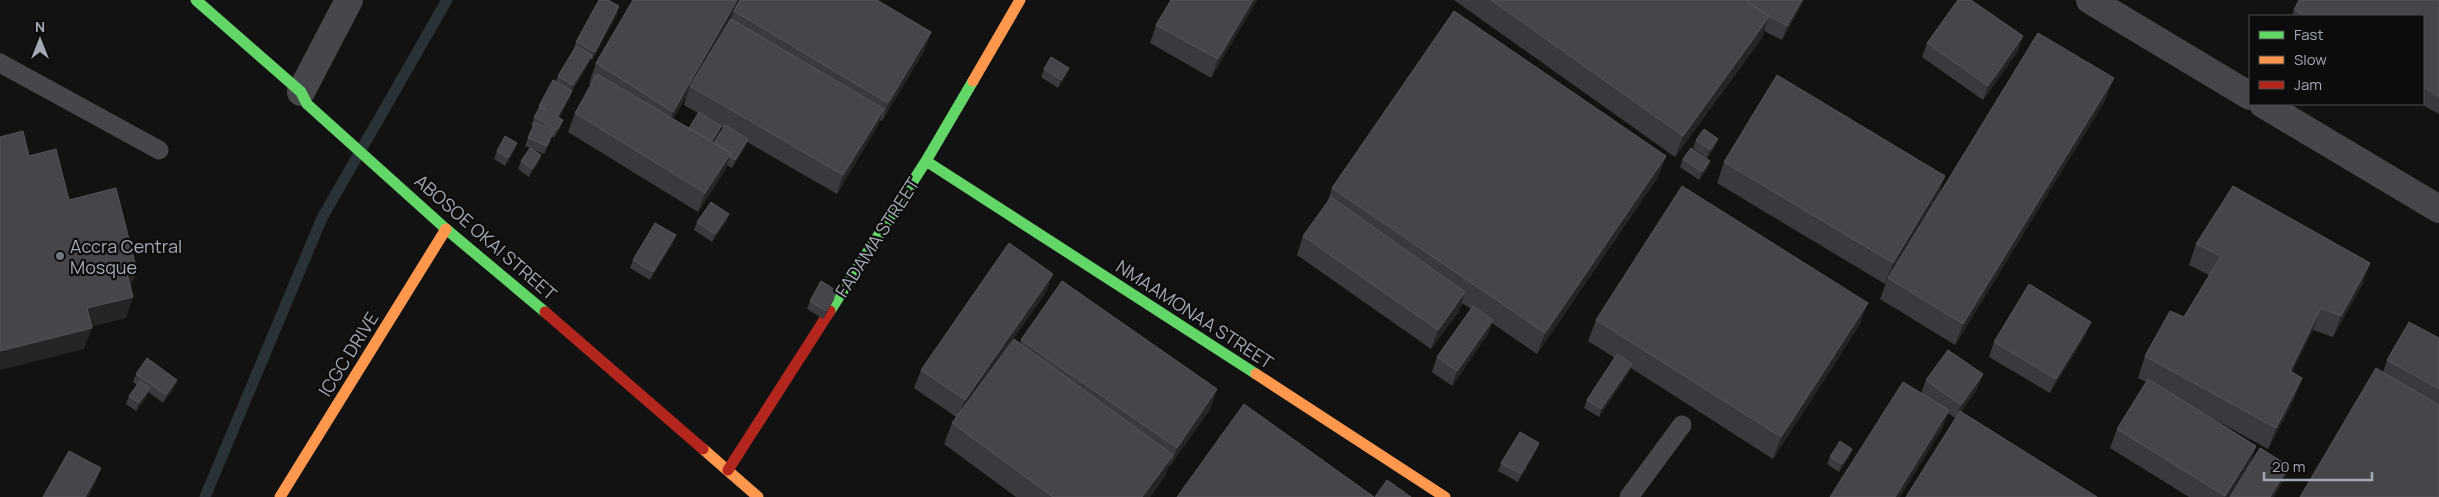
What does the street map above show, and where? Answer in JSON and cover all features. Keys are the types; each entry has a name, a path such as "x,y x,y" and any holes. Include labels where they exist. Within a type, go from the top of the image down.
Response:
{"street":[{"name":"ABOSOE OKAI STREET","path":"196,0 446,229 578,339 758,497"},
{"path":"304,98 349,0"},
{"name":"FADAMA STREET","path":"728,470 926,161 1020,0"},
{"path":"2090,0 2123,9 2249,95"},
{"path":"2265,105 2439,209"},
{"name":"NMAAMONAA STREET","path":"926,161 1445,497"},
{"name":"ICGC DRIVE","path":"280,497 446,229"}],"lane":[{"path":"0,63 159,150"},
{"path":"1629,497 1682,425"}],"building":[{"path":"599,0 608,0 619,6 595,52 576,42"},
{"path":"633,0 737,0 673,112 596,63"},
{"path":"740,0 877,0 931,32 888,103 734,11"},
{"path":"1171,0 1253,0 1218,59 1156,25"},
{"path":"1491,0 1746,0 1769,17 1683,136"},
{"path":"1746,0 1802,0 1787,26"},
{"path":"1958,0 1971,0 2023,36 1988,86 1927,43"},
{"path":"2299,0 2439,0 2439,97 2424,88 2424,15 2303,15 2294,10"},
{"path":"1454,11 1666,156 1545,333 1332,188"},
{"path":"731,19 884,109 843,175 690,86"},
{"path":"2038,33 2114,78 1963,324 1888,278"},
{"path":"576,46 592,55 573,85 558,76"},
{"path":"1051,57 1069,68 1061,80 1044,69"},
{"path":"597,74 731,153 705,193 575,113"},
{"path":"1777,75 1945,176 1893,263 1724,162"},
{"path":"553,80 572,91 557,117 563,120 557,130 534,117 540,108 547,110 539,106"},
{"path":"699,112 721,126 712,141 689,128"},
{"path":"535,122 554,130 547,146 528,138"},
{"path":"725,125 748,139 735,160 730,157 731,153 714,143"},
{"path":"1704,129 1718,139 1710,150 1696,140"},
{"name":"Accra Central Mosque","path":"23,131 29,156 56,149 69,200 116,188 137,271 127,274 133,297 87,308 92,328 0,351 0,137"},
{"path":"505,136 517,143 508,158 497,151"},
{"path":"530,148 541,155 532,169 521,161"},
{"path":"1691,148 1710,161 1702,172 1683,159"},
{"path":"1682,186 1868,303 1781,437 1596,320"},
{"path":"2233,186 2370,263 2341,316 2321,308 2290,371 2302,378 2276,428 2145,356 2170,311 2184,317 2221,256 2196,244"},
{"path":"1331,197 1465,292 1438,330 1303,236"},
{"path":"711,202 729,214 715,234 697,222"},
{"path":"655,223 676,235 653,272 633,260"},
{"path":"1009,243 1053,274 965,400 921,370"},
{"path":"821,281 837,291 826,311 810,301"},
{"path":"1062,281 1217,389 1177,448 1021,340"},
{"path":"2029,284 2091,322 2056,379 1994,342"},
{"path":"1473,306 1493,320 1457,371 1437,357"},
{"path":"2409,322 2439,338 2439,389 2387,360"},
{"path":"1014,339 1173,455 1142,497 1053,497 952,423"},
{"path":"1948,350 1983,374 1961,405 1926,380"},
{"path":"1617,354 1632,364 1601,409 1587,400"},
{"path":"147,358 177,380 166,395 136,374"},
{"path":"2376,368 2439,405 2439,497 2300,497"},
{"path":"2148,379 2256,446 2225,496 2117,429"},
{"path":"140,381 150,388 139,403 129,396"},
{"path":"1903,382 1949,410 1895,497 1830,497"},
{"path":"1244,404 1374,497 1177,497"},
{"path":"1960,411 2097,497 1906,497"},
{"path":"1520,432 1539,443 1521,474 1501,463"},
{"path":"1840,441 1852,449 1842,464 1830,457"},
{"path":"2260,448 2289,466 2270,497 2230,497"},
{"path":"69,451 101,468 85,497 43,497"},
{"path":"1387,480 1411,497 1375,497"}],"waterway":[{"path":"205,497 322,218 447,0"}],"traffic: fast":[{"path":"196,0 301,92 307,104 446,229 545,312"},
{"path":"830,311 926,161 973,81"},
{"path":"926,161 1256,374"}],"traffic: slow":[{"path":"973,81 1020,0"},
{"path":"280,497 446,229"},
{"path":"1256,374 1445,497"},
{"path":"703,449 758,497"}],"traffic: jam":[{"path":"728,470 830,311"},
{"path":"545,312 703,449"}],"place":[{"name":"Accra Central Mosque","path":"60,256"}]}
